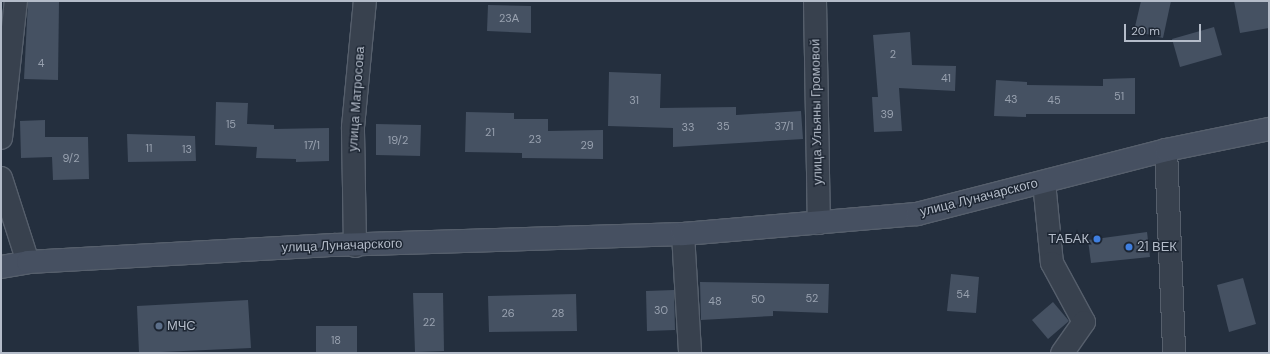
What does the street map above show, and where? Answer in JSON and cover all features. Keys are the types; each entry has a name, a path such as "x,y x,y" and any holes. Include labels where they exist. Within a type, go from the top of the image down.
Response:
{"main road":[{"name":"улица Луначарского","path":"1,267 28,262 355,246 683,234 917,214 1166,150 1269,129"}],"street":[{"path":"1,138 16,1"},
{"name":"улица Матросова","path":"355,246 353,127 364,1"},
{"name":"улица Ульяны Громовой","path":"815,1 819,223"},
{"path":"1166,150 1174,353"},
{"path":"1,178 28,262"},
{"path":"1044,182 1052,263 1084,322 1062,353"},
{"path":"683,234 690,353"}],"building":[{"path":"28,1 59,1 58,80 24,79"},
{"path":"1141,1 1171,1 1163,38 1134,31"},
{"path":"1234,1 1269,1 1269,28 1240,33"},
{"path":"488,5 531,6 531,33 487,31"},
{"path":"1214,27 1222,55 1180,67 1172,39"},
{"path":"910,32 912,65 956,66 955,91 899,88 902,131 874,132 872,97 878,97 873,35"},
{"path":"609,72 661,74 660,108 736,107 736,115 801,111 803,139 673,147 673,128 608,126"},
{"path":"1135,78 1135,114 1026,114 1026,117 994,116 996,80 1027,82 1027,85 1103,86 1103,79"},
{"path":"216,102 248,103 247,124 274,125 274,129 329,128 329,161 296,162 296,159 256,158 257,147 215,145"},
{"path":"466,112 514,113 514,119 548,119 548,131 603,130 603,159 522,158 522,153 465,152"},
{"path":"45,120 45,137 88,137 89,179 53,180 52,157 21,158 20,121"},
{"path":"376,124 421,125 420,156 376,155"},
{"path":"127,134 195,136 196,161 128,162"},
{"name":"21 ВЕК","path":"1147,232 1150,257 1091,263 1088,240"},
{"path":"951,274 979,277 976,313 947,311"},
{"path":"1243,278 1256,324 1229,332 1217,285"},
{"path":"700,282 829,284 828,313 773,311 773,316 701,320"},
{"path":"674,290 675,330 647,331 646,291"},
{"path":"413,293 443,293 444,351 415,352"},
{"path":"576,294 577,331 489,332 488,296"},
{"path":"248,300 251,348 139,353 137,306"},
{"path":"1053,302 1069,321 1048,339 1032,320"},
{"path":"316,326 357,326 357,353 316,353"}],"place":[{"name":"ТАБАК","path":"1097,239"},
{"name":"21 ВЕК","path":"1129,247"},
{"name":"МЧС","path":"159,326"}]}
